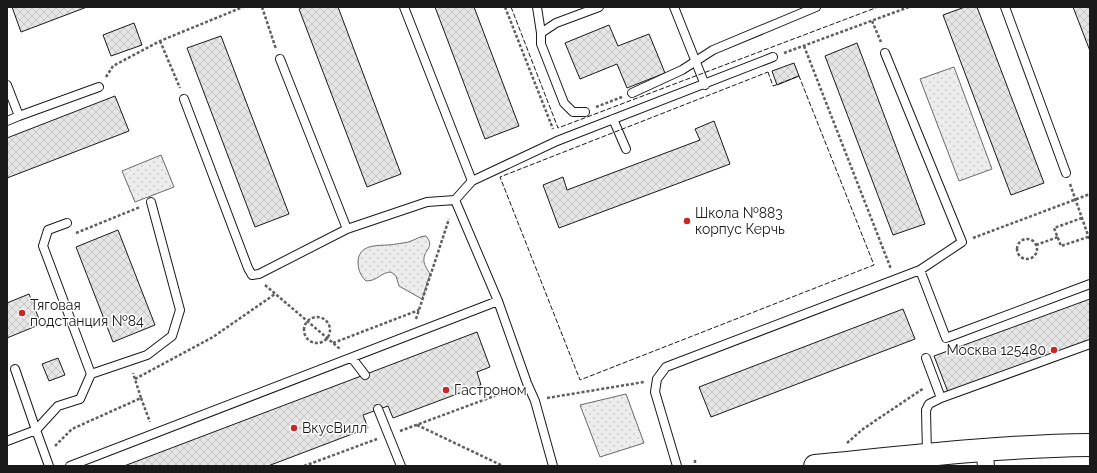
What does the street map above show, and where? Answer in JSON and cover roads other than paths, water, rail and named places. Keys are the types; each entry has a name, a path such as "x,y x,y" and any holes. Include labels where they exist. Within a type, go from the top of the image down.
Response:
{"main road":[{"path":"815,466 927,455 985,458 1036,446 1090,445"}],"lane":[{"path":"404,7 472,180"},
{"path":"537,7 541,44 564,103 573,112 585,112"},
{"path":"541,33 556,23 599,7"},
{"path":"674,7 704,85"},
{"path":"632,93 682,70 713,50 816,7"},
{"path":"1005,7 1066,173"},
{"path":"677,466 655,392 657,379 666,367 920,270 962,242 886,53"},
{"path":"184,99 248,268 252,275 259,274 347,229 427,202 455,200 472,180 557,141 773,57"},
{"path":"280,59 347,229"},
{"path":"7,85 19,116"},
{"path":"7,121 99,87"},
{"path":"613,119 626,149"},
{"path":"455,200 498,301 527,383 535,400 553,466"},
{"path":"91,374 147,355 172,336 180,310 151,202"},
{"path":"7,441 36,430 58,406 80,399 91,374 43,246 48,230 67,223"},
{"path":"920,270 946,338 1090,284"},
{"path":"70,466 498,301"},
{"path":"927,455 926,410 929,404 941,398 1090,344"},
{"path":"352,358 365,375"},
{"path":"926,358 941,398"},
{"path":"15,369 49,466"},
{"path":"378,409 402,466"}],"place":[{"name":"Школа №883 корпус Керчь","path":"687,221"},
{"name":"Тяговая подстанция №84","path":"22,313"},
{"name":"Москва 125480","path":"1054,350"},
{"name":"Гастроном","path":"446,390"},
{"name":"ВкусВилл","path":"294,428"}]}
